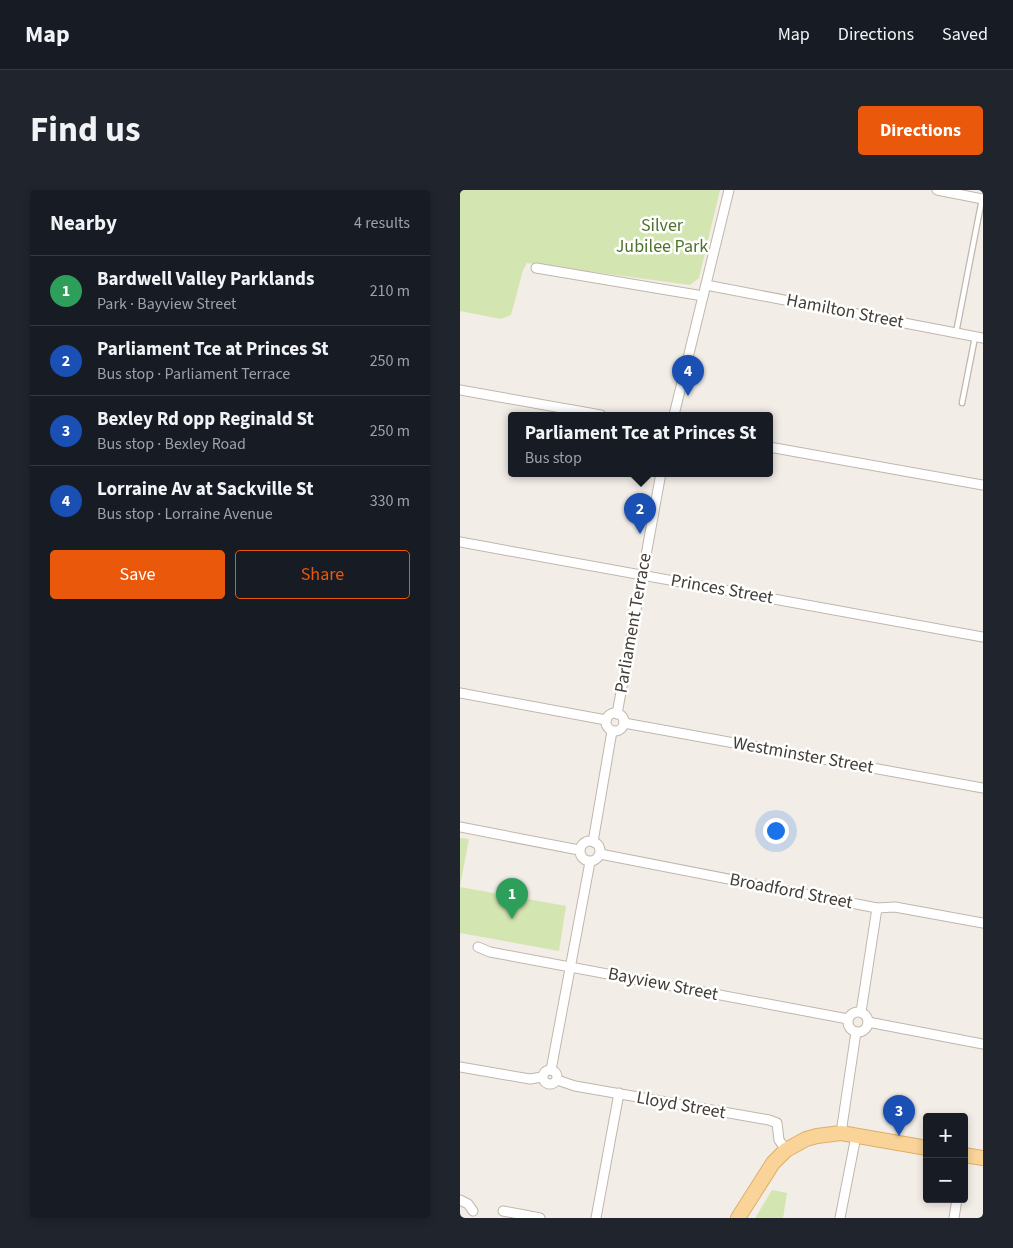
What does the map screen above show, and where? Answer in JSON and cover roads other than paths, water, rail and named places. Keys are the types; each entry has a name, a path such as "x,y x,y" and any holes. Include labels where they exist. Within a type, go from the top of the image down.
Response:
{"main road":[{"path":"738,1218 773,1163 786,1150 806,1139 841,1133 923,1147"},
{"path":"968,1156 983,1158"}],"street":[{"path":"675,412 729,190"},
{"path":"936,190 978,196"},
{"path":"536,268 703,296"},
{"name":"Hamilton Street","path":"706,285 979,337"},
{"path":"460,390 584,412"},
{"path":"773,448 983,485"},
{"name":"Parliament Terrace","path":"617,714 659,477"},
{"name":"Princes Street","path":"460,542 983,637"},
{"path":"460,693 606,720"},
{"path":"617,714 622,717 624,723 621,729 612,731 606,726 606,720 610,715 617,714"},
{"name":"Westminster Street","path":"624,723 983,788"},
{"path":"593,842 612,731"},
{"path":"460,828 579,850"},
{"path":"551,1070 590,862 600,854 598,845 593,842 584,843 579,850"},
{"path":"579,850 582,858 590,862"},
{"name":"Broadford Street","path":"600,854 877,908 895,907 983,924"},
{"path":"861,1012 877,908"},
{"name":"Bayview Street","path":"478,947 490,952 848,1019"},
{"path":"861,1012 865,1014 868,1022 865,1029 856,1032 849,1026 848,1019 853,1013 861,1012"},
{"path":"868,1022 983,1044"},
{"path":"841,1133 856,1032"},
{"path":"460,1068 530,1079 542,1077 545,1072 551,1070"},
{"path":"542,1077 544,1083 550,1085 557,1080 556,1073 551,1070"},
{"name":"Lloyd Street","path":"557,1080 575,1086 769,1120 777,1123 779,1140 786,1150"},
{"path":"596,1218 619,1093"},
{"path":"840,1218 856,1136"},
{"path":"460,1200 468,1204 473,1212"},
{"path":"954,1218 956,1203"},
{"path":"503,1211 540,1218"}],"lane":[{"path":"956,332 978,196"},
{"path":"962,404 979,337"}],"place":[{"name":"Lorraine Av at Sackville St","path":"688,396"},
{"name":"Parliament Tce at Princes St","path":"640,534"},
{"name":"Bardwell Valley Parklands","path":"512,919"},
{"name":"Bexley Rd opp Reginald St","path":"899,1136"}],"park label":[{"name":"Silver Jubilee Park","path":"662,235"}]}
